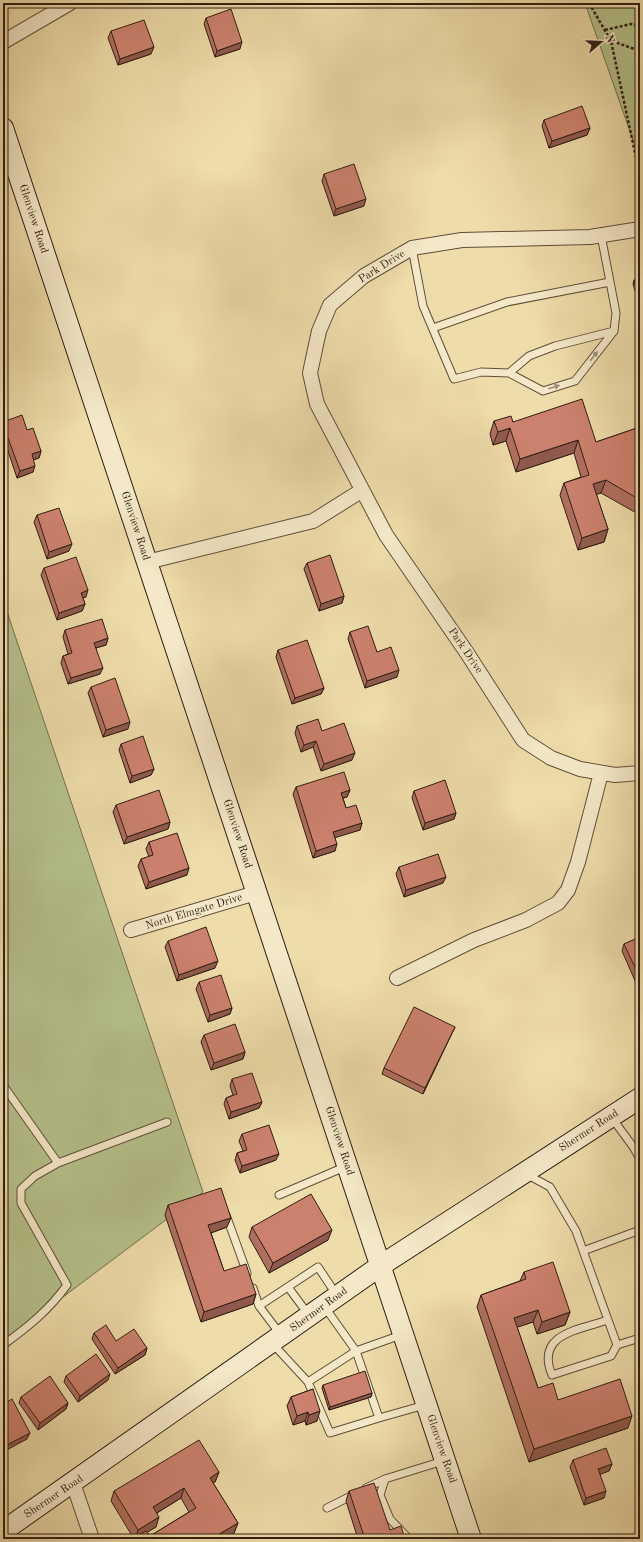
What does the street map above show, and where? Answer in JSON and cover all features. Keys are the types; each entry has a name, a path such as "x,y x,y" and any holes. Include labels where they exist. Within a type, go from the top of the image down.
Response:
{"main road":[{"name":"Glenview Road","path":"3,128 471,1539"},
{"name":"Shermer Road","path":"3,1531 277,1340 380,1266 640,1098"}],"street":[{"path":"3,42 70,3"},
{"name":"Park Drive","path":"640,229 601,236 462,240 412,248 364,276 330,305 319,330 310,373 317,404 361,491 390,541 467,653 523,740 551,758 580,769 615,775 640,773"},
{"path":"147,562 313,521 361,491"},
{"path":"397,978 474,940 526,920 558,903 568,890 578,862 601,773"},
{"name":"North Elmgate Drive","path":"131,930 256,893"},
{"path":"73,1483 92,1539"}],"lane":[{"path":"412,248 424,306 454,378 481,372 509,373 543,391 575,380 614,331 616,313 601,236"},
{"path":"433,328 508,302 610,282"},
{"path":"509,373 529,356 554,346 614,331"},
{"path":"3,1085 58,1163"},
{"path":"611,1117 634,1148 640,1159"},
{"path":"3,1345 40,1317 57,1300 67,1285 20,1203 21,1189 35,1176 58,1163 167,1122"},
{"path":"279,1195 347,1166"},
{"path":"524,1173 550,1187 576,1231 617,1345"},
{"path":"226,1214 259,1306 277,1340 308,1382 330,1433 426,1405"},
{"path":"583,1251 640,1230"},
{"path":"259,1306 318,1267 324,1306 356,1351 380,1418"},
{"path":"288,1287 324,1306"},
{"path":"608,1320 559,1336 550,1348 547,1363 552,1375 611,1356 617,1345 640,1338"},
{"path":"308,1382 356,1351 403,1335"},
{"path":"327,1508 385,1479 445,1460"},
{"path":"385,1479 380,1495 390,1519 409,1539"}],"path":[{"path":"589,3 611,41 640,176"},
{"path":"605,30 631,24 640,27"},
{"path":"611,41 640,51"}],"green space":[{"path":"585,3 640,3 640,160"},
{"path":"3,600 203,1192 3,1342"}],"building":[{"path":"231,9 242,42 217,51 206,18"},
{"path":"144,20 154,47 120,59 111,31"},
{"path":"582,106 590,128 552,141 544,120"},
{"path":"354,164 366,199 336,209 324,174"},
{"path":"640,279 640,301 634,280"},
{"path":"582,399 596,442 640,427 640,500 606,480 593,484 608,529 582,538 564,483 589,475 578,440 520,459 510,428 498,432 494,421 511,416 513,422"},
{"path":"22,415 27,430 33,428 41,451 32,454 35,466 20,471 8,438 3,440 3,422"},
{"path":"59,508 72,544 49,552 37,515"},
{"path":"330,555 344,596 321,604 307,563"},
{"path":"76,557 88,590 81,593 85,604 59,613 44,568"},
{"path":"102,619 108,638 94,643 103,668 71,678 63,656 72,653 65,630"},
{"path":"368,626 377,652 391,647 399,670 367,681 350,632"},
{"path":"307,640 324,688 295,698 278,650"},
{"path":"115,678 130,722 106,730 91,687"},
{"path":"318,719 322,731 344,723 355,753 324,764 316,741 304,745 297,726"},
{"path":"143,736 154,769 132,776 121,744"},
{"path":"344,772 350,790 341,793 346,808 356,805 362,823 333,832 337,844 316,851 296,787"},
{"path":"445,780 456,813 425,823 414,791"},
{"path":"159,790 170,822 127,837 116,805"},
{"path":"177,833 189,868 149,882 141,859 153,855 149,842"},
{"path":"438,854 446,877 406,890 399,867"},
{"path":"206,927 218,961 179,975 168,941"},
{"path":"640,937 640,976 639,976 624,944"},
{"path":"221,975 232,1008 210,1015 199,982"},
{"path":"414,1007 455,1027 425,1088 384,1068"},
{"path":"235,1024 245,1052 214,1063 204,1035"},
{"path":"252,1073 262,1102 231,1112 226,1098 237,1094 232,1079"},
{"path":"269,1125 279,1154 242,1166 237,1153 247,1150 242,1134"},
{"path":"221,1188 231,1218 208,1225 224,1271 246,1264 256,1294 204,1312 168,1205"},
{"path":"311,1194 332,1230 273,1263 252,1227"},
{"path":"553,1262 570,1312 542,1322 538,1310 514,1318 538,1388 553,1383 558,1400 620,1379 632,1416 534,1449 481,1295 526,1279 524,1272"},
{"path":"106,1325 116,1341 134,1329 147,1348 118,1368 94,1333"},
{"path":"96,1354 110,1374 80,1396 66,1376"},
{"path":"365,1371 372,1393 330,1407 323,1385"},
{"path":"50,1376 68,1403 40,1423 21,1397"},
{"path":"313,1389 320,1411 309,1415 308,1412 297,1416 291,1397"},
{"path":"12,1399 30,1433 3,1447 3,1404"},
{"path":"199,1440 219,1472 210,1478 238,1523 211,1539 133,1539 146,1531 150,1536 196,1508 184,1488 153,1507 159,1517 138,1530 114,1491"},
{"path":"606,1448 612,1464 598,1469 606,1491 586,1498 573,1460"},
{"path":"374,1483 390,1530 401,1526 405,1539 365,1539 349,1491"}]}
